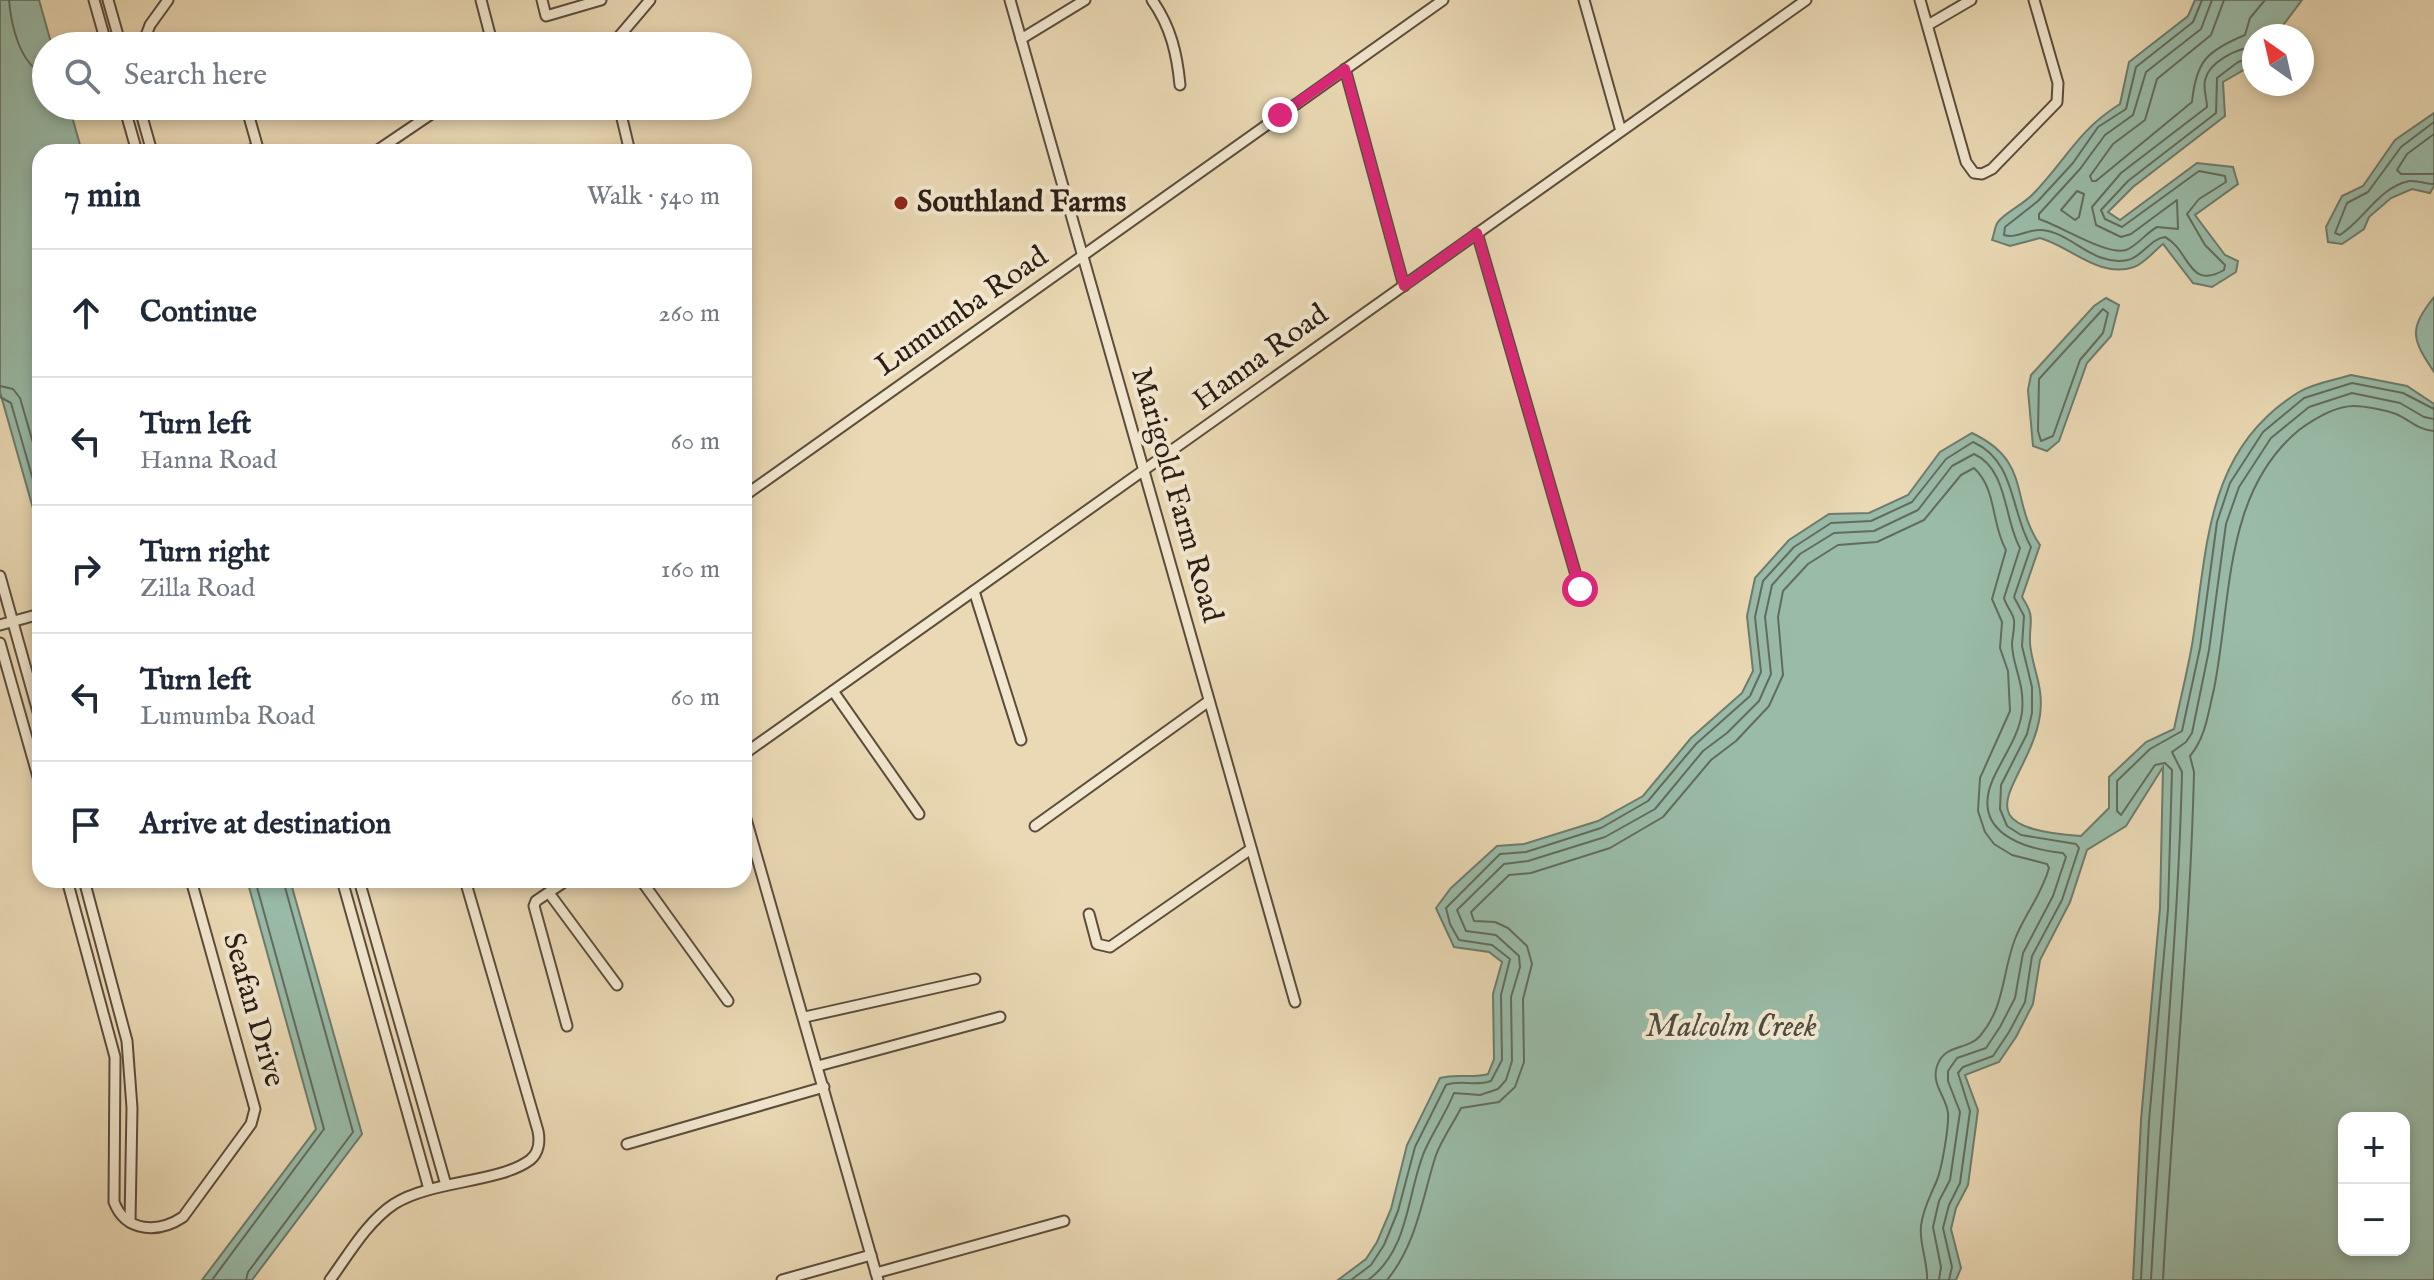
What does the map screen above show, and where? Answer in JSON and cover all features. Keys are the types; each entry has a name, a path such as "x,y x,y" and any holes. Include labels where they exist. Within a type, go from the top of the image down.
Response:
{"street":[{"path":"94,0 103,32"},
{"path":"108,0 117,32"},
{"path":"147,32 168,0"},
{"path":"481,0 489,32"},
{"path":"542,0 546,16 601,0"},
{"path":"623,32 650,0"},
{"name":"Marigold Farm Road","path":"1010,0 1295,1002"},
{"path":"1021,39 1085,0"},
{"path":"1152,0 1163,15 1176,51 1180,85"},
{"name":"Lumumba Road","path":"752,490 1443,0"},
{"path":"1584,0 1621,131"},
{"name":"Hanna Road","path":"752,748 1806,0"},
{"path":"1920,0 1966,162 1974,173 1982,174 1992,169 2057,102 2058,83 2034,0"},
{"path":"1928,25 1971,0"},
{"path":"1345,69 1404,286"},
{"path":"128,120 135,144"},
{"path":"143,120 150,144"},
{"path":"250,120 257,144"},
{"path":"387,144 422,120"},
{"path":"622,120 628,144"},
{"path":"1477,233 1580,589"},
{"path":"0,576 32,689"},
{"path":"974,591 1021,740"},
{"path":"0,625 32,616"},
{"path":"0,643 32,756"},
{"path":"833,691 919,814"},
{"path":"1035,826 1209,701"},
{"path":"752,839 877,1277 1064,1221"},
{"path":"1089,914 1097,944 1110,947 1251,849"},
{"path":"69,888 115,1057 114,1202 118,1212 130,1222"},
{"path":"86,888 127,1041 132,1108 130,1222"},
{"name":"Seafan Drive","path":"130,1222 149,1230 169,1227 183,1217 251,1124 255,1109 193,888"},
{"path":"344,888 429,1189"},
{"path":"361,888 446,1185"},
{"path":"330,1280 377,1218 397,1203 429,1189 530,1160 539,1139 467,888"},
{"path":"556,888 534,904 567,1026"},
{"path":"647,888 728,1001"},
{"path":"549,893 617,985"},
{"path":"805,1017 975,979"},
{"path":"818,1066 1000,1017"},
{"path":"627,1144 824,1087"},
{"path":"782,1280 871,1255"}],"water":[{"path":"0,0 39,0 48,32 32,32 32,120 73,120 80,144 32,144 32,505 0,392"},
{"path":"2195,0 2302,0 2284,24 2242,24 2242,71 2223,82 2225,116 2133,187 2108,212 2120,220 2197,163 2233,167 2238,184 2195,215 2225,255 2238,261 2236,272 2212,287 2193,283 2163,244 2138,265 2121,270 2097,265 2040,238 2010,246 1992,240 2001,219 2029,198 2093,124 2120,104 2129,62 2188,16"},
{"path":"2434,113 2434,186 2430,193 2412,189 2391,198 2369,217 2364,229 2342,244 2328,242 2326,227 2342,196 2363,186 2395,140"},
{"path":"2434,297 2434,372 2421,351 2416,334 2420,318"},
{"path":"2106,298 2119,305 2111,336 2087,363 2059,441 2047,451 2033,446 2028,390 2031,375 2094,306"},
{"name":"Malcolm Creek","path":"2351,375 2407,386 2434,404 2434,1280 2133,1280 2141,1120 2160,908 2163,767 2126,826 2087,850 2070,902 2040,960 2033,1004 2016,1037 1999,1062 1965,1075 1978,1110 1968,1185 1956,1208 1951,1229 1961,1268 1956,1280 1338,1280 1366,1259 1377,1242 1391,1209 1407,1145 1440,1078 1488,1074 1494,1059 1493,994 1502,962 1489,952 1454,947 1436,908 1451,888 1497,846 1524,844 1598,821 1643,796 1691,738 1742,693 1753,671 1747,616 1755,578 1789,540 1829,514 1869,513 1908,495 1940,452 1972,433 2004,456 2012,469 2025,513 2040,545 2022,597 2030,615 2030,643 2039,686 2040,715 2034,740 2008,798 2008,812 2018,823 2042,831 2081,836 2109,808 2109,777 2146,742 2174,729 2192,645 2208,538 2228,472 2244,442 2268,416 2299,392"},
{"path":"249,888 292,888 362,1134 252,1280 202,1280 316,1129"}],"place":[{"name":"Southland Farms","path":"901,203"}],"route":[{"path":"1280,115 1345,69 1404,286 1477,233 1580,589"}]}
